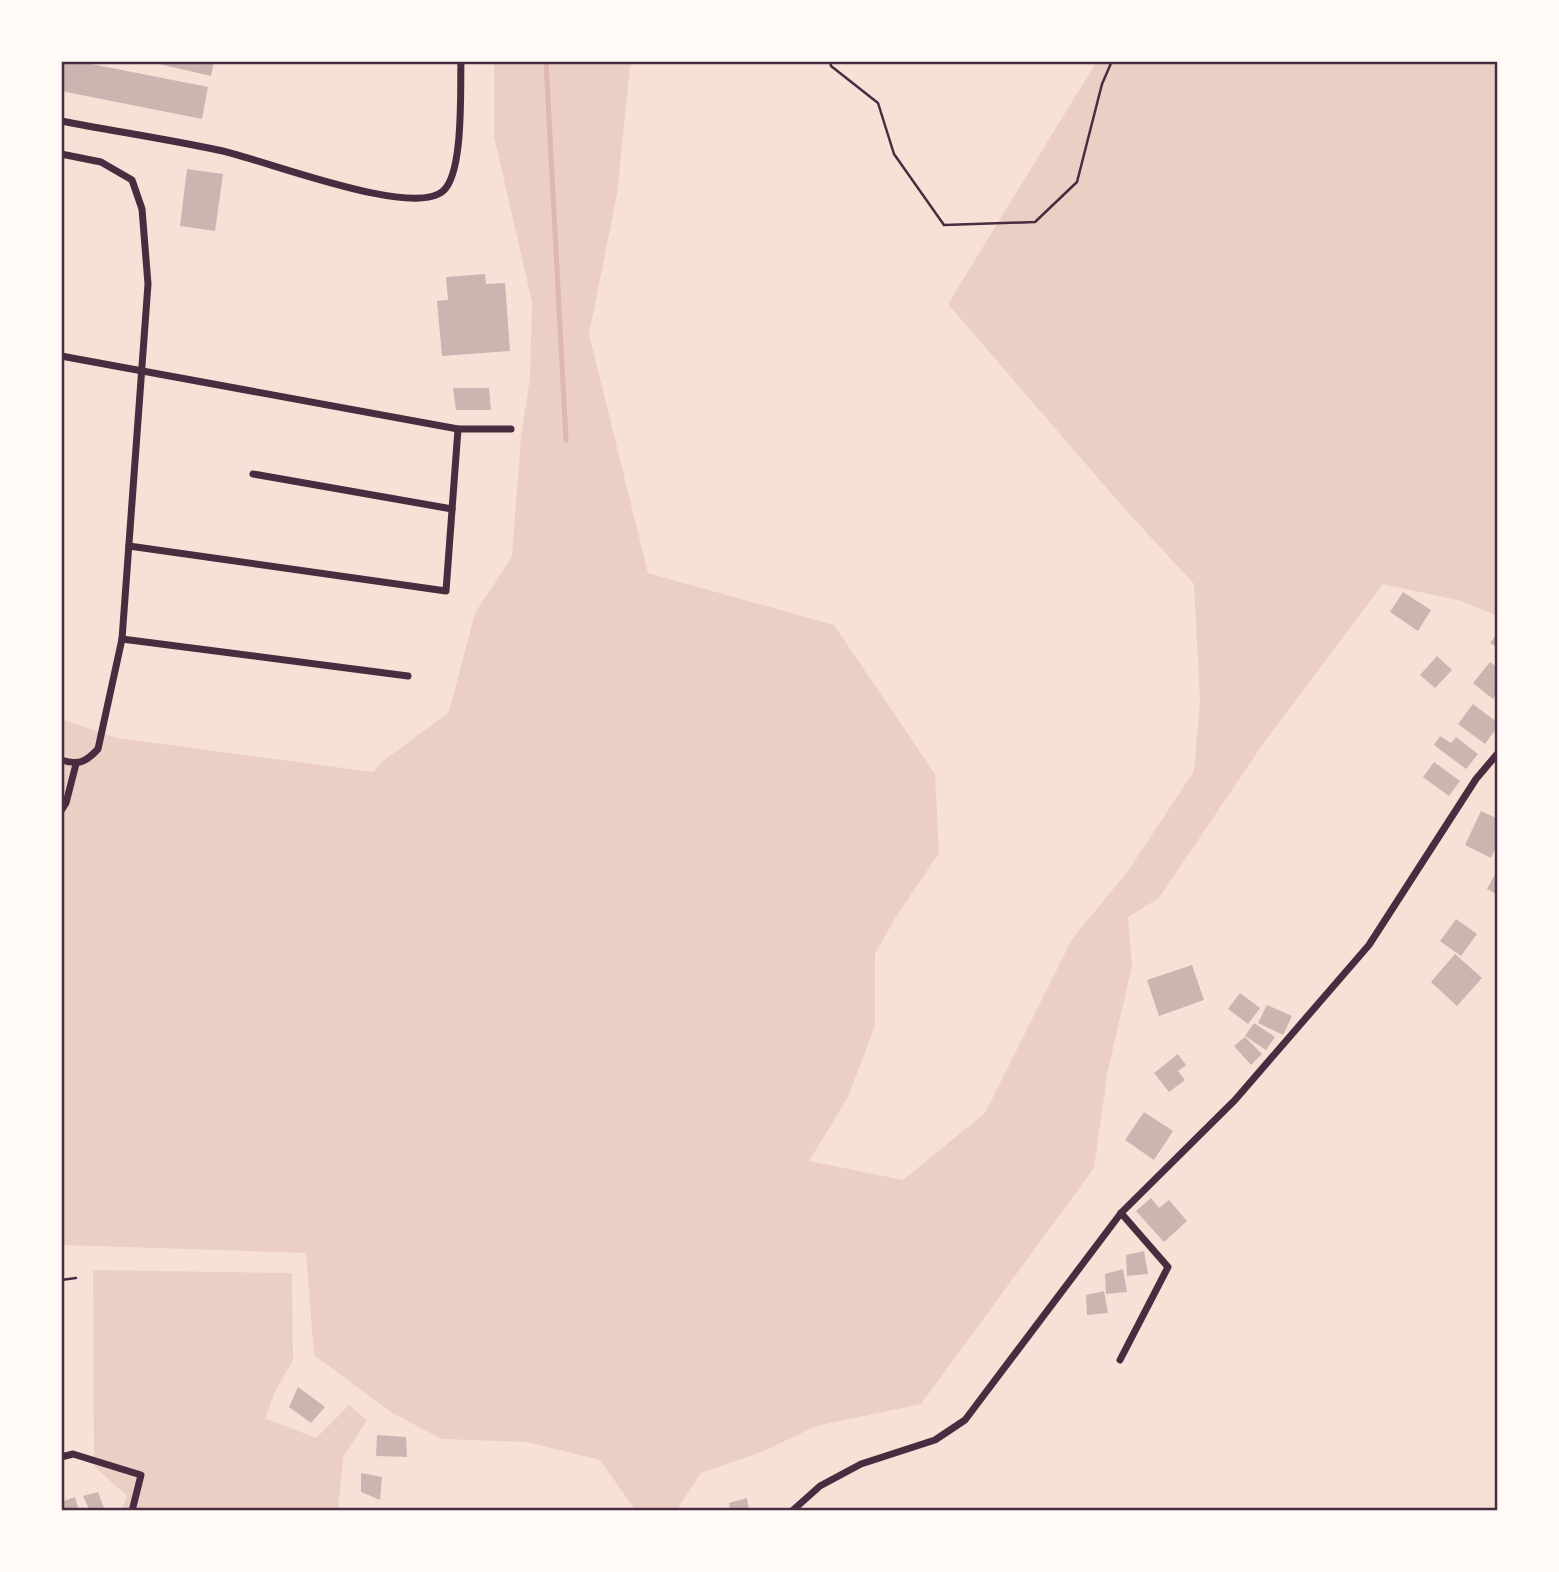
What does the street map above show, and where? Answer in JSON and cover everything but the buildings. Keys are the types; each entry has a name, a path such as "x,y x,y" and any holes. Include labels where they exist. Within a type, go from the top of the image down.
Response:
{"street":[{"path":"61,121 220,150 368,193 427,199 444,191 454,170 459,139 461,61"},
{"path":"61,154 101,162 132,180 142,209 148,284 122,639 98,749 87,761 76,765 61,760"},
{"path":"61,356 458,429 512,429"},
{"path":"129,546 446,592 458,429"},
{"path":"253,474 452,509"},
{"path":"122,639 408,676"},
{"path":"792,1511 820,1486 861,1464 935,1440 965,1420 1121,1213 1235,1100 1369,945 1476,779 1498,753"},
{"path":"61,811 66,803 76,765"},
{"path":"1120,1360 1168,1266 1121,1213"},
{"path":"61,1457 73,1454 141,1475 132,1511"}],"path":[{"path":"831,61 831,66 878,103 894,154 944,225 1035,222 1077,182 1102,84 1112,61"},
{"path":"61,1280 76,1278"}],"shaded area":[{"path":"494,61 634,61 630,66 617,194 589,334 648,573 834,625 935,774 939,853 894,920 875,954 875,1026 848,1097 809,1161 903,1180 985,1113 1072,939 1128,871 1194,771 1200,700 1194,584 1122,506 948,304 1097,61 1498,61 1498,616 1461,601 1383,584 1265,741 1159,898 1128,917 1132,966 1108,1070 1094,1168 921,1404 816,1426 764,1451 701,1473 676,1511 638,1511 600,1460 527,1442 442,1439 392,1413 314,1355 306,1253 61,1245 61,719 117,738 373,772 383,761 449,712 475,613 512,557 521,436 530,378 532,302 494,136"},
{"path":"93,1270 292,1273 293,1360 275,1392 265,1418 316,1438 349,1405 367,1420 343,1457 338,1511 121,1511 127,1496 94,1466"}],"waterway":[{"path":"546,61 566,440"}]}
